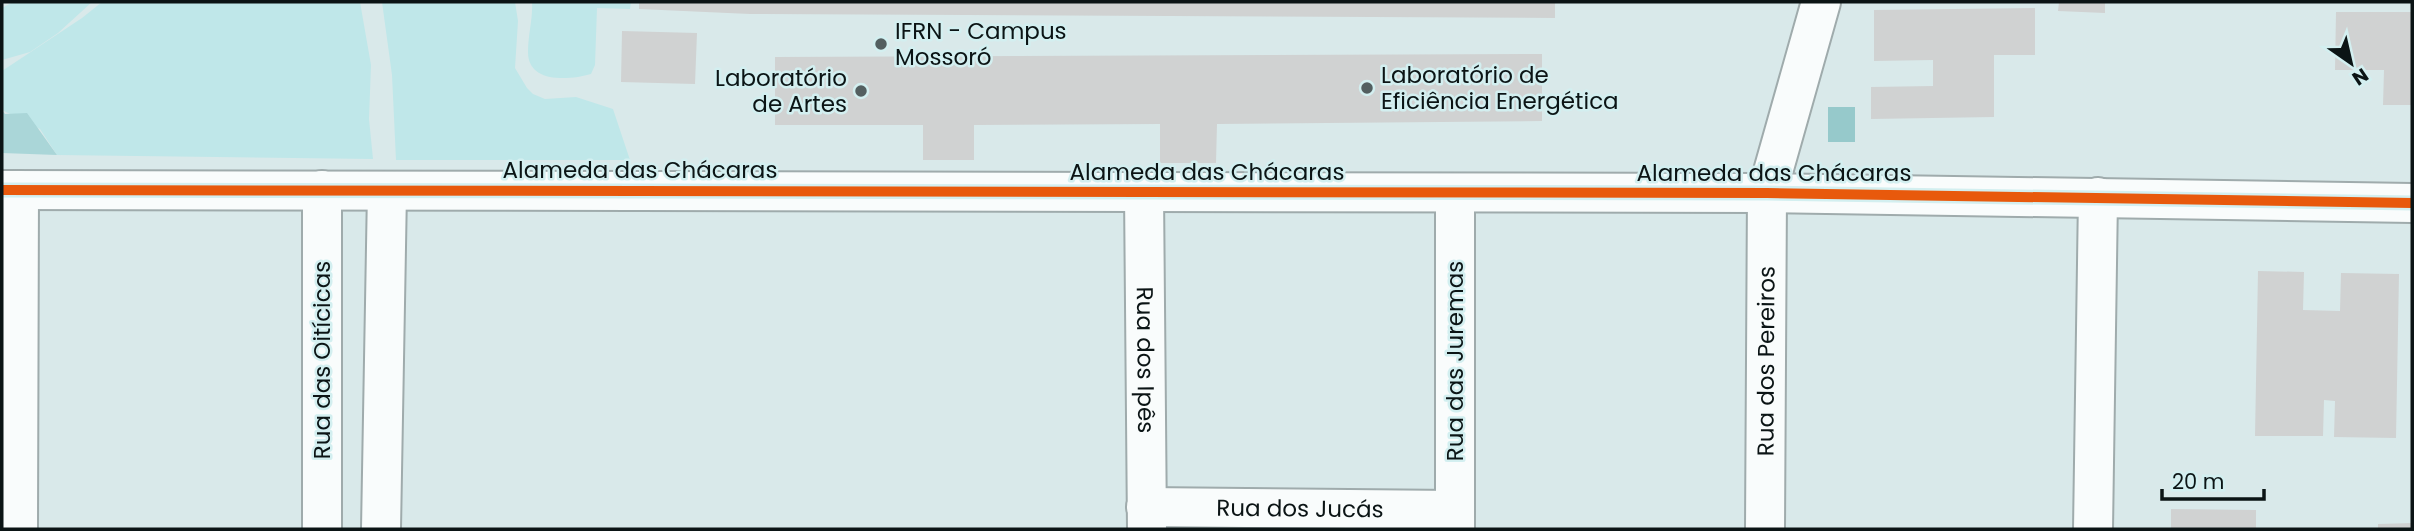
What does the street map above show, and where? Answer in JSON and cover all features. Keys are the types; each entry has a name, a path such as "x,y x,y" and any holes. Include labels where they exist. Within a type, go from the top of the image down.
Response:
{"street":[{"name":"Rua dos Pereiros","path":"1765,529 1767,193 1821,2"},
{"name":"Alameda das Chácaras","path":"11,190 1767,193 2412,202"},
{"path":"11,190 13,511"},
{"name":"Rua das Oitícicas","path":"322,190 322,529"},
{"path":"381,529 387,191"},
{"name":"Rua dos Ipês","path":"1144,192 1147,518"},
{"name":"Rua das Juremas","path":"1455,193 1455,520"},
{"path":"2093,529 2098,197"},
{"name":"Rua dos Jucás","path":"1147,518 1455,520"}],"shaded area":[{"path":"13,2 92,2 58,33 30,52 2,60 2,8"},
{"path":"102,2 360,2 371,65 369,119 373,159 57,155 40,129 2,110 2,71"},
{"path":"382,2 515,2 518,21 515,68 527,88 545,99 576,97 613,109 630,160 396,160 392,75"},
{"path":"532,2 631,2 630,9 597,8 595,65 591,74 562,78 542,75 530,62 528,46"},
{"path":"1828,107 1855,107 1855,142 1828,142"},
{"path":"2,110 5,114 27,113 57,155 2,153"}],"building":[{"path":"639,2 1555,2 1555,18 750,14 639,9"},
{"path":"2059,2 2105,2 2105,13 2058,11"},
{"path":"2035,8 2035,55 1994,55 1994,117 1871,119 1871,87 1933,86 1933,60 1874,61 1874,10"},
{"path":"2336,12 2412,12 2412,105 2383,105 2384,70 2335,70"},
{"path":"622,31 697,33 695,84 621,82"},
{"path":"1542,54 1542,121 1217,124 1216,163 1160,163 1160,124 974,125 974,160 923,160 923,125 775,125 775,57"},
{"path":"2258,271 2304,272 2303,310 2340,311 2341,273 2399,274 2396,438 2334,437 2335,401 2324,400 2323,436 2255,436"},
{"path":"2171,509 2256,510 2256,529 2171,529"},
{"path":"2412,523 2412,529 2378,529 2378,524"}],"cycle path":[{"path":"2,190 1767,193 2412,203"}],"place":[{"name":"IFRN - Campus Mossoró","path":"881,44"},
{"name":"Laboratório de Eficiência Energética","path":"1367,88"},
{"name":"Laboratório de Artes","path":"861,91"}]}
